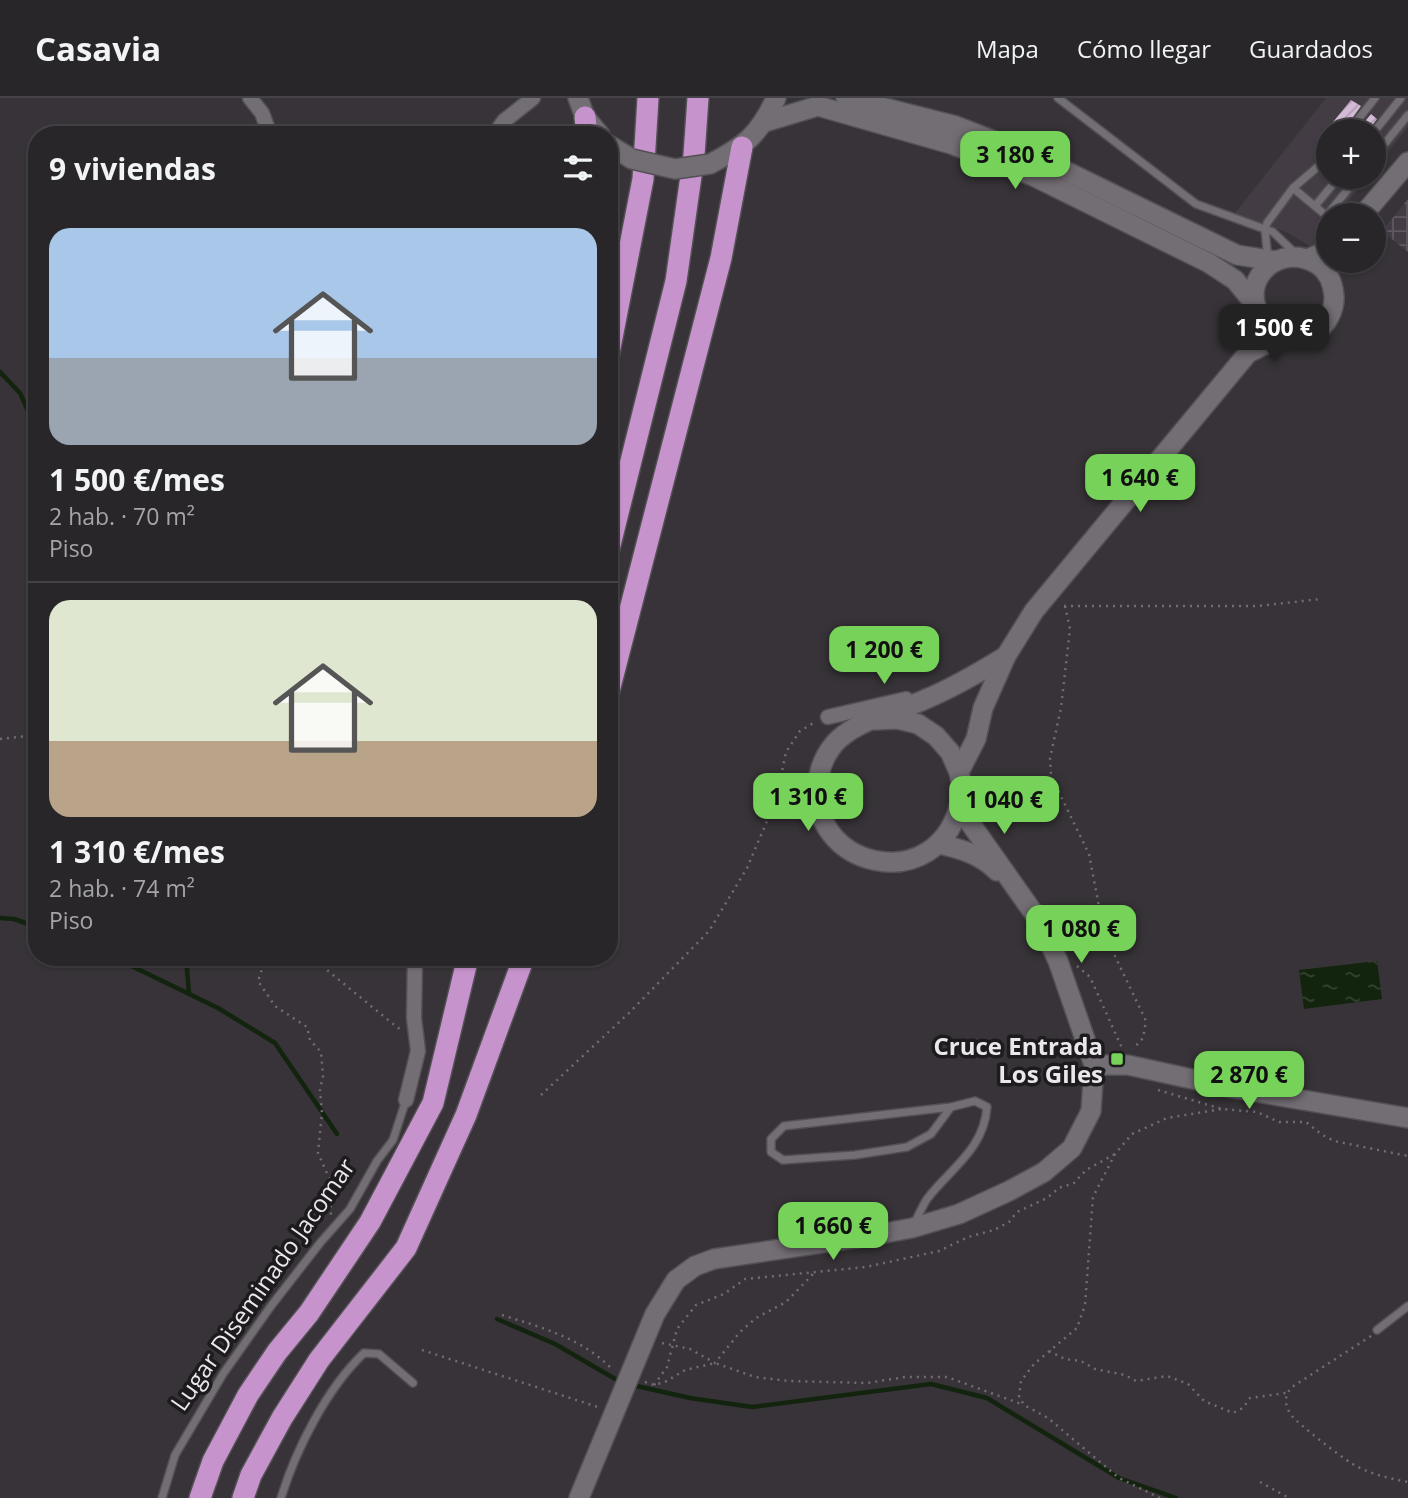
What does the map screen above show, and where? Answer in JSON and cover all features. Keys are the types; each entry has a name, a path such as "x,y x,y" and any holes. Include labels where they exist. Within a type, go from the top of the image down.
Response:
{"highway":[{"path":"618,307 643,179 648,98"},
{"path":"618,513 676,281 695,155 698,98"},
{"path":"618,656 721,258 742,147"},
{"path":"200,1498 213,1461 247,1395 309,1312 370,1222 427,1116 433,1103 465,966"},
{"path":"484,1066 508,966"},
{"path":"243,1498 251,1475 282,1418 319,1360 406,1248 466,1115 521,966"}],"main road":[{"path":"618,150 632,159 675,169 710,164 742,147 765,122 776,98"},
{"path":"846,98 956,126 1041,159 1237,255 1270,263 1316,254"},
{"path":"765,122 818,106 951,144 1033,176 1209,263 1235,280 1269,329 1284,337"},
{"path":"1373,203 1408,162"},
{"path":"1303,258 1316,264"},
{"path":"1248,354 1257,281 1270,263"},
{"path":"959,772 976,739 983,708 1006,656 1034,611 1248,354 1284,337 1302,337 1314,333 1323,326 1335,301 1332,273"},
{"path":"962,794 958,815 939,844 906,862 881,863 857,855 837,841 823,820 817,796 819,775 826,756 838,740 856,727 964,682 1006,656"},
{"path":"579,1498 655,1314 676,1280 695,1266 724,1257 912,1228 959,1214 1044,1172 1072,1148 1091,1111 1094,1065 1059,961 1040,922 968,820 959,772 950,752 936,736 918,724 897,719 875,720"},
{"path":"939,844 968,851 989,862 1017,892"},
{"path":"1094,1065 1128,1065 1233,1088 1408,1118"}],"street":[{"path":"250,98 262,113 267,126"},
{"path":"500,126 533,98"},
{"path":"828,718 948,689"},
{"path":"828,718 856,727"},
{"path":"407,1100 418,1051 415,966"}],"lane":[{"path":"1058,98 1196,204 1273,232 1303,258"},
{"path":"1358,119 1375,98"},
{"path":"1384,119 1401,98"},
{"path":"1386,142 1408,115"},
{"path":"1270,263 1265,230 1293,188 1316,168"},
{"path":"1293,188 1315,206 1329,189"},
{"path":"1338,203 1349,189"},
{"name":"Lugar Diseminado Jacomar","path":"162,1498 175,1455 223,1374 279,1295 350,1209 377,1161 393,1140 407,1100"},
{"path":"912,1228 927,1200 960,1165 985,1125 987,1107 975,1101 951,1107 784,1126 771,1139 771,1152 783,1160 855,1155 907,1147 932,1134 951,1107"},
{"path":"1377,1330 1408,1306"},
{"path":"281,1498 289,1473 322,1409 348,1368 364,1353 379,1354 413,1383"}],"path":[{"path":"1052,589 1065,606 1070,629 1061,708 1050,758 1051,776 1089,854 1104,933 1146,1021 1143,1038 1131,1050 1122,1049 1090,977 1074,964 1059,961"},
{"path":"1065,606 1257,606 1321,599"},
{"path":"541,1095 709,931 747,868 776,800 786,752 800,731 818,720 828,718"},
{"path":"0,739 28,736"},
{"path":"263,966 258,981 275,1006 307,1027 310,1040 321,1052 323,1076 320,1090 323,1113 318,1153 329,1178 331,1215"},
{"path":"323,966 398,1028 416,1033"},
{"path":"1152,1088 1223,1109 1258,1112 1279,1122 1307,1122 1334,1141 1408,1156"},
{"path":"1024,1405 1019,1396 1021,1381 1034,1364 1077,1328 1085,1305 1093,1196 1115,1154 1132,1134 1167,1118 1223,1109"},
{"path":"654,1384 667,1367 677,1329 696,1305 724,1294 745,1279 866,1267 939,1251 1009,1222 1017,1212 1074,1183 1086,1170 1115,1154"},
{"path":"644,1382 665,1382 685,1370 715,1363 740,1332 756,1318 786,1302 814,1273"},
{"path":"502,1315 568,1338 597,1353 618,1374"},
{"path":"1049,1351 1065,1359 1081,1361 1095,1369 1125,1375 1136,1381 1167,1376 1188,1384 1204,1401 1233,1413 1242,1408 1250,1398 1286,1393 1377,1330"},
{"path":"645,1338 690,1349 715,1363 755,1377 789,1381 867,1383 905,1377 947,1377 1024,1405 1048,1418 1119,1478 1160,1498"},
{"path":"422,1350 614,1412"},
{"path":"1286,1393 1286,1403 1292,1416 1351,1463 1382,1477 1408,1482"},
{"path":"1260,1482 1289,1498"}],"shaded area":[{"path":"1326,98 1408,98 1408,127 1386,154 1386,119 1316,119 1316,189 1358,189 1347,203 1316,203 1316,245 1310,246 1288,233 1235,213"},
{"path":"1408,199 1408,252 1386,234 1386,226"}],"water":[{"path":"1377,961 1382,999 1304,1009 1299,970"}],"building":[{"path":"1351,100 1361,106 1352,119 1336,119"}],"waterway":[{"path":"0,372 20,393 28,411"},
{"path":"0,918 28,924"},
{"path":"132,966 218,1008 275,1043 337,1134"},
{"path":"187,966 189,994"},
{"path":"497,1319 555,1344 617,1380"},
{"path":"632,1385 690,1398 752,1407 931,1384 987,1398 1119,1478 1176,1498"}],"place":[{"name":"Cruce Entrada Los Giles","path":"1117,1059"}]}
